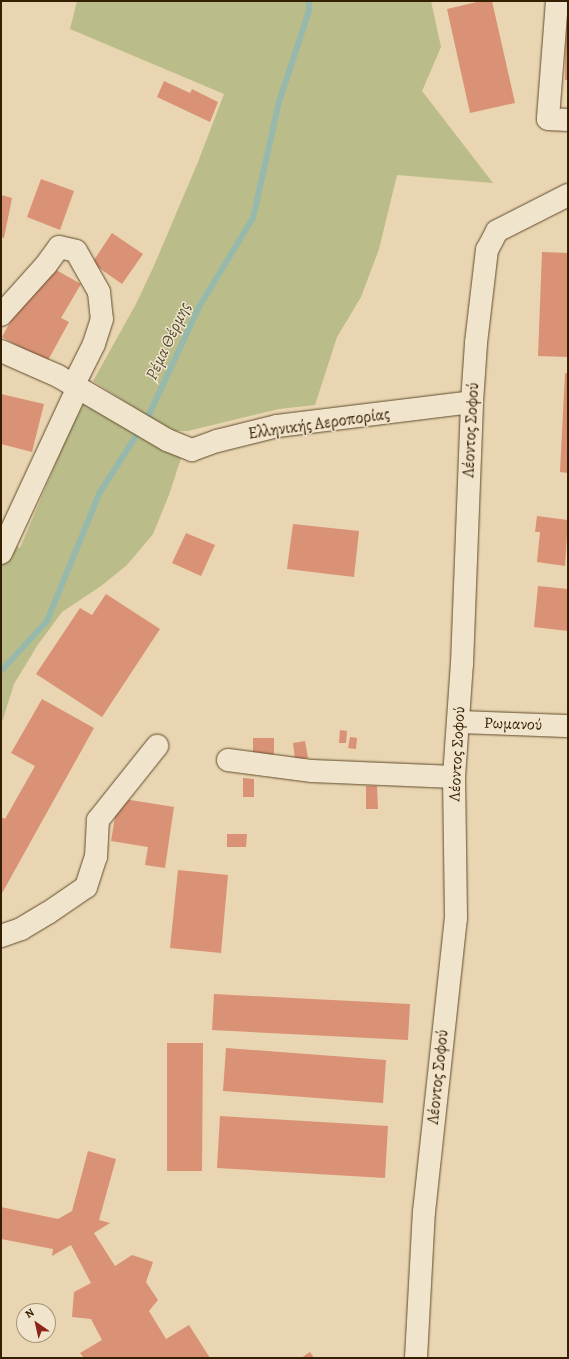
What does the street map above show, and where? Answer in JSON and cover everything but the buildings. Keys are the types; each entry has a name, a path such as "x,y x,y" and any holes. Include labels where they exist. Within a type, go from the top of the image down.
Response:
{"street":[{"path":"557,1 548,119 568,120"},
{"name":"Λέοντος Σοφού","path":"416,1358 424,1212 456,918 454,777 458,722 472,402 476,343 487,250 497,231 568,195"},
{"path":"1,314 46,265 59,247 76,251 96,286 101,302 102,319 94,344 76,386 1,553"},
{"name":"Ελληνικής Αεροπορίας","path":"1,351 76,386 167,440 192,450 217,441 277,426 472,402"},
{"name":"Ρωμανού","path":"458,722 568,726"},
{"path":"1,936 21,929 48,913 86,887 96,857 98,820 157,746"},
{"path":"228,760 312,771 454,777"}],"green space":[{"path":"77,1 431,1 441,47 422,91 493,183 397,175 379,249 361,297 337,337 315,405 279,409 188,431 171,431 93,381 136,304 153,268 198,162 224,94 70,29"},
{"path":"85,401 182,455 169,495 153,534 127,565 101,586 62,612 37,646 14,684 1,725 1,541 20,548 66,439"}],"waterway":[{"name":"Ρέμα Θέρμης","path":"1,671 47,621 100,492 147,419 199,307 253,218 279,102 309,11 309,1"}]}
